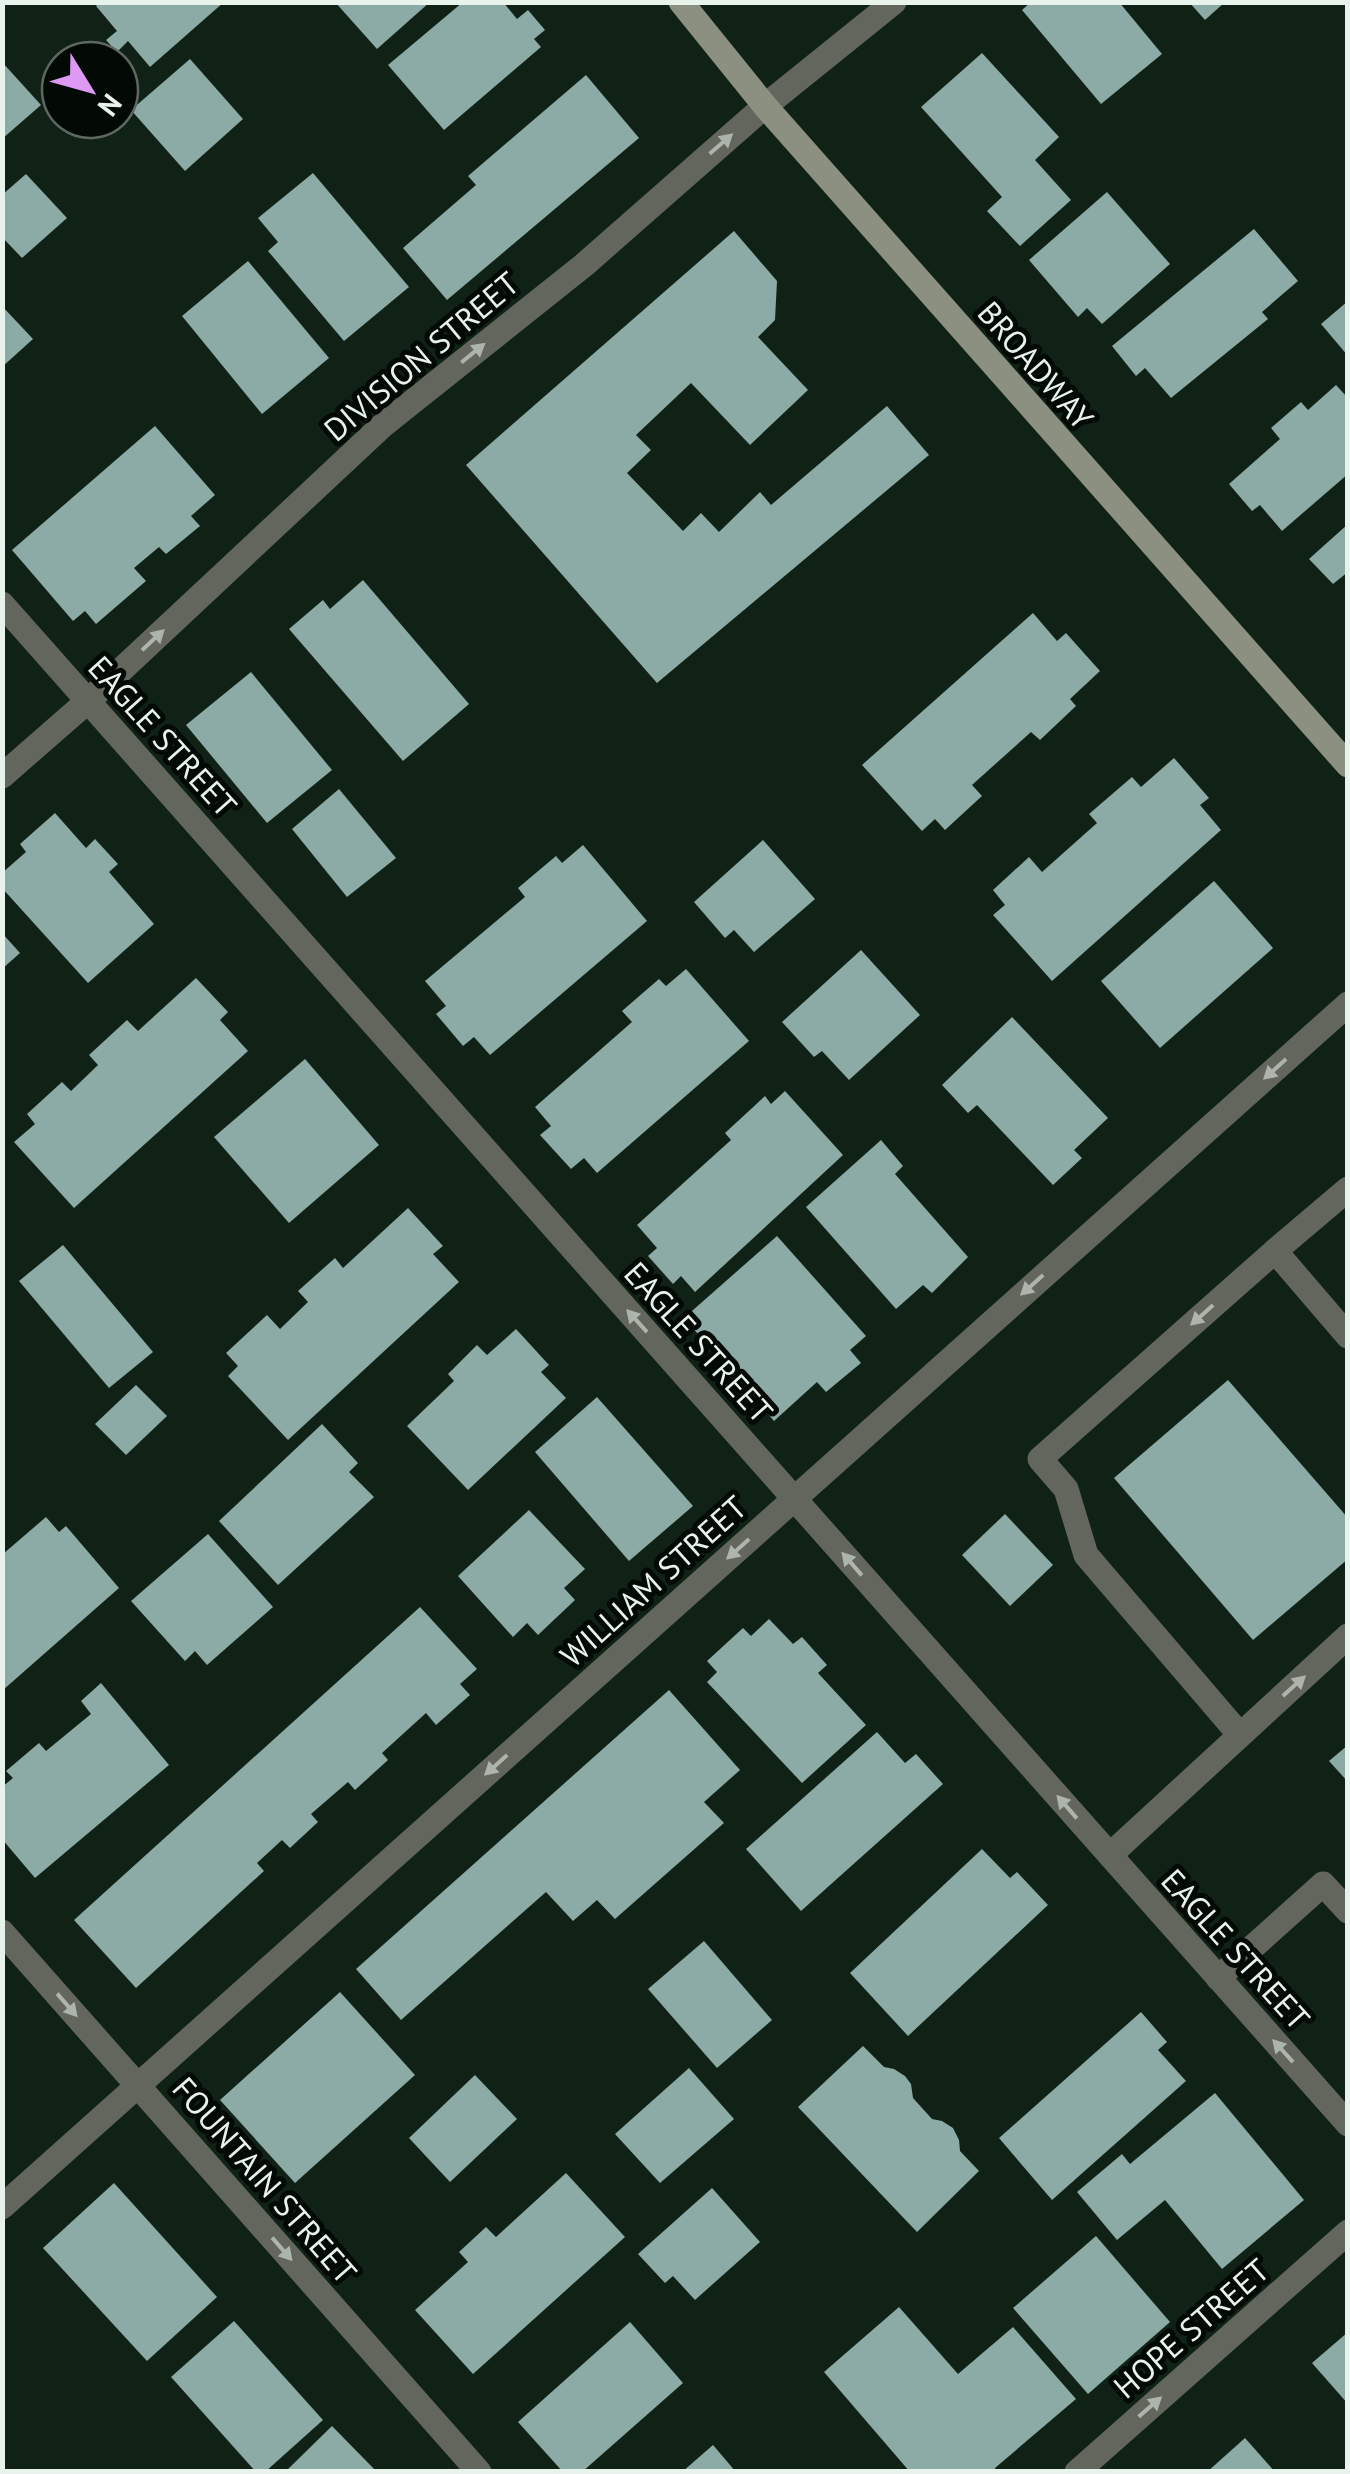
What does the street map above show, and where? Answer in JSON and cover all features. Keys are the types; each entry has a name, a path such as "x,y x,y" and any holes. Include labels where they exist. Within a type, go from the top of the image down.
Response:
{"main road":[{"name":"BROADWAY","path":"680,2 766,106 1348,765"}],"street":[{"name":"DIVISION STREET","path":"2,776 88,701 382,426 584,264 766,106 894,2"},
{"name":"EAGLE STREET","path":"2,604 1348,2124"},
{"name":"WILLIAM STREET","path":"2,2207 1348,1004"},
{"path":"1240,1735 1086,1556 1066,1488 1040,1459 1348,1189"},
{"path":"1275,1250 1348,1336"},
{"path":"1110,1855 1348,1636"},
{"path":"1218,1978 1323,1884 1348,1911"},
{"name":"FOUNTAIN STREET","path":"2,1932 479,2472"},
{"name":"HOPE STREET","path":"1077,2472 1348,2232"}],"building":[{"path":"100,2 224,2 150,67 140,55 140,40 106,40 117,31 96,6"},
{"path":"335,2 430,2 377,49"},
{"path":"463,2 503,2 517,19 528,10 545,30 534,39 541,47 444,130 388,65"},
{"path":"1031,2 1119,2 1162,54 1101,104 1022,10"},
{"path":"1189,2 1225,2 1205,20"},
{"path":"982,53 1059,137 1035,160 1071,200 1020,246 987,211 1002,197 921,107"},
{"path":"190,59 243,119 185,171 140,120 140,102"},
{"path":"2,62 40,106 2,139"},
{"path":"586,75 639,138 447,300 403,248 476,185 468,176"},
{"path":"313,173 409,287 344,341 268,251 278,242 258,218"},
{"path":"26,174 67,218 22,258 2,237 2,195"},
{"path":"1107,192 1170,264 1102,324 1087,308 1078,317 1029,260"},
{"path":"1254,229 1298,281 1262,312 1268,319 1171,398 1145,368 1136,376 1112,346"},
{"path":"734,231 777,281 775,320 758,337 808,390 750,445 691,383 636,435 651,450 627,473 683,531 701,513 719,532 760,492 771,505 887,406 929,455 657,683 466,465"},
{"path":"248,261 329,358 262,414 182,316"},
{"path":"1348,301 1348,356 1321,324"},
{"path":"2,306 33,339 2,367"},
{"path":"1336,385 1348,398 1348,474 1282,531 1260,505 1252,511 1229,484 1280,439 1271,428 1301,402 1308,410"},
{"path":"155,426 215,495 191,516 200,526 166,554 159,547 134,568 146,581 96,624 85,611 73,621 12,550"},
{"path":"1348,524 1348,572 1333,584 1309,559"},
{"path":"363,580 469,704 403,761 289,629 323,600 330,609"},
{"path":"1033,613 1057,641 1066,633 1100,671 1070,699 1076,706 1040,740 1031,732 972,785 982,796 945,830 935,819 922,831 862,765"},
{"path":"251,672 332,770 267,823 186,725"},
{"path":"1174,758 1209,798 1200,805 1221,830 1052,981 993,915 1005,905 993,890 1029,857 1042,872 1097,823 1089,814 1132,777 1141,787"},
{"path":"339,789 396,858 347,897 292,829"},
{"path":"55,813 86,848 95,839 118,864 109,872 154,924 88,983 2,888 2,873 26,852 20,844"},
{"path":"763,840 815,899 754,952 734,930 725,938 694,902"},
{"path":"583,845 647,921 490,1055 474,1037 463,1046 436,1014 446,1006 425,981 525,897 518,888 556,856 562,863"},
{"path":"1214,881 1273,948 1160,1048 1101,981"},
{"path":"2,933 20,953 2,969"},
{"path":"861,950 920,1015 849,1080 822,1051 814,1057 782,1022"},
{"path":"686,969 749,1041 597,1173 584,1158 571,1169 540,1135 551,1126 535,1107 632,1022 622,1011 659,979 666,986"},
{"path":"196,978 228,1012 220,1020 248,1051 74,1208 14,1142 35,1124 27,1114 62,1082 71,1091 98,1065 89,1055 127,1020 138,1031"},
{"path":"1012,1017 1108,1118 1074,1150 1082,1158 1053,1185 977,1105 968,1113 942,1085"},
{"path":"305,1059 379,1145 289,1223 214,1137"},
{"path":"785,1091 843,1155 695,1292 681,1276 673,1284 648,1256 657,1248 637,1225 731,1140 725,1133 765,1096 771,1104"},
{"path":"881,1140 903,1166 895,1174 968,1257 932,1293 923,1285 896,1309 806,1207"},
{"path":"408,1208 443,1246 433,1254 459,1282 288,1440 228,1376 238,1366 226,1353 267,1315 280,1329 308,1302 298,1291 335,1258 343,1268"},
{"path":"777,1236 866,1336 850,1350 861,1363 826,1392 817,1382 774,1421 684,1318"},
{"path":"63,1245 153,1352 109,1388 19,1281"},
{"path":"516,1329 549,1365 541,1372 566,1398 468,1490 407,1426 454,1381 448,1374 477,1345 487,1355"},
{"path":"1228,1380 1348,1518 1348,1559 1253,1640 1114,1478"},
{"path":"136,1385 167,1416 126,1455 95,1424"},
{"path":"597,1397 693,1506 629,1561 535,1452"},
{"path":"322,1424 358,1463 349,1472 374,1497 278,1585 219,1521"},
{"path":"529,1510 585,1569 564,1588 575,1600 538,1635 527,1623 513,1637 458,1576"},
{"path":"1005,1514 1053,1565 1010,1606 962,1555"},
{"path":"46,1517 59,1532 66,1526 119,1588 3,1690 3,1554"},
{"path":"208,1534 273,1607 207,1665 195,1651 185,1661 131,1601"},
{"path":"420,1607 477,1669 460,1684 470,1695 436,1725 426,1713 382,1753 388,1760 355,1790 348,1782 311,1814 318,1822 290,1848 282,1840 257,1863 264,1871 136,1988 74,1920"},
{"path":"769,1619 793,1644 802,1637 827,1665 818,1673 866,1725 802,1783 707,1682 717,1672 707,1661 743,1628 751,1636"},
{"path":"101,1683 169,1765 35,1878 2,1839 2,1787 13,1778 6,1771 39,1743 46,1751 91,1714 81,1701"},
{"path":"669,1690 740,1770 704,1802 724,1823 615,1919 597,1900 573,1921 546,1892 401,2020 356,1969"},
{"path":"877,1732 905,1763 916,1754 943,1784 801,1911 746,1849"},
{"path":"1348,1745 1348,1782 1329,1761"},
{"path":"982,1849 1010,1878 1017,1872 1048,1905 908,2036 850,1973"},
{"path":"704,1941 772,2020 717,2068 648,1989"},
{"path":"340,1992 415,2075 295,2183 220,2100"},
{"path":"1141,2012 1167,2042 1158,2050 1186,2081 1052,2200 999,2138"},
{"path":"863,2046 884,2067 905,2076 913,2098 932,2119 953,2128 960,2151 979,2171 917,2232 798,2107"},
{"path":"689,2068 734,2119 660,2183 615,2134"},
{"path":"475,2075 517,2119 450,2182 409,2138"},
{"path":"1215,2093 1304,2200 1222,2269 1165,2200 1117,2240 1077,2192 1122,2154 1130,2164"},
{"path":"566,2173 625,2237 473,2374 415,2310 468,2262 459,2252 486,2227 496,2237"},
{"path":"114,2183 217,2297 147,2361 43,2248"},
{"path":"712,2188 760,2242 695,2300 673,2276 665,2283 638,2254"},
{"path":"1096,2236 1170,2322 1088,2394 1013,2308"},
{"path":"899,2307 958,2374 1013,2327 1076,2399 995,2472 910,2472 824,2372"},
{"path":"234,2321 323,2420 265,2472 256,2472 171,2377"},
{"path":"630,2322 683,2383 582,2472 563,2472 518,2422"},
{"path":"1348,2332 1348,2404 1312,2363"},
{"path":"332,2426 377,2472 285,2472"},
{"path":"1245,2438 1275,2472 1207,2472"},
{"path":"713,2445 736,2472 682,2472"}]}
